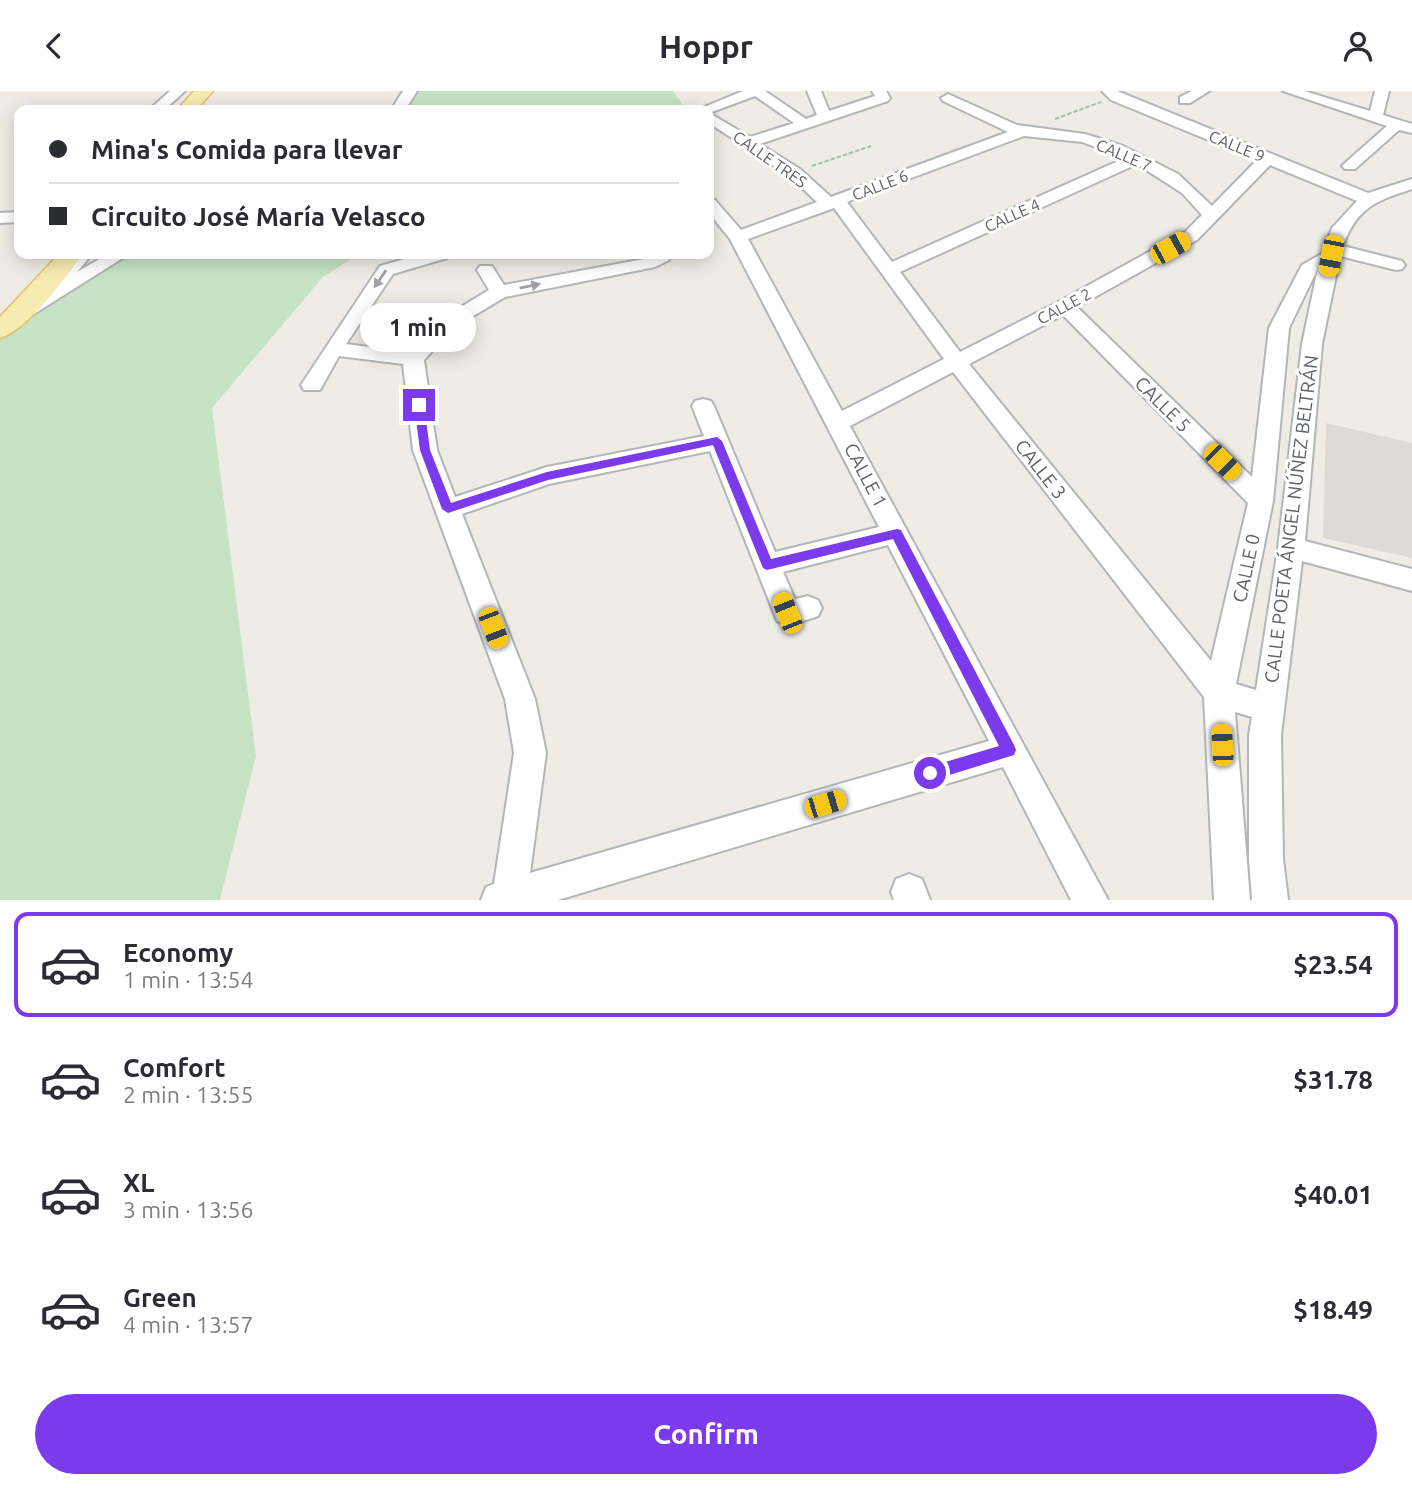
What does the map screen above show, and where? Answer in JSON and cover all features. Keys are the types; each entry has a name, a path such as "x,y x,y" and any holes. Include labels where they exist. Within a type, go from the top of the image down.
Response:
{"main road":[{"path":"191,105 204,91"},
{"path":"202,105 215,91"},
{"path":"6,317 47,259"},
{"path":"6,317 66,259"}],"street":[{"path":"162,105 178,91"},
{"path":"714,106 756,91 803,123"},
{"path":"814,91 824,116"},
{"path":"1185,100 1202,91"},
{"path":"1290,91 1412,129"},
{"path":"1375,118 1382,91"},
{"path":"748,143 881,94"},
{"name":"CALLE 9","path":"1112,94 1367,199"},
{"path":"948,98 1021,131"},
{"name":"CALLE TRES","path":"714,120 833,202"},
{"path":"1350,166 1397,124"},
{"name":"CALLE 7","path":"1021,131 1083,138 1165,172 1203,202 1210,215"},
{"name":"CALLE 6","path":"714,235 735,233 833,202 1021,131"},
{"name":"CALLE 2","path":"837,423 1065,306 1191,236 1268,158"},
{"name":"CALLE 4","path":"889,270 1135,159"},
{"name":"CALLE POETA ÁNGEL NÚÑEZ BELTRÁN","path":"1270,900 1266,859 1268,708 1291,548 1312,344 1341,228 1367,199 1412,184"},
{"name":"CALLE 3","path":"833,202 1219,693"},
{"name":"CALLE 1","path":"714,209 735,233 1090,900"},
{"path":"1333,253 1396,265"},
{"name":"CALLE 0","path":"1232,900 1219,693 1261,501 1279,328 1311,265 1333,253"},
{"path":"45,300 79,259"},
{"path":"6,317 45,300 112,259"},
{"path":"312,386 333,349 386,270 424,259"},
{"path":"413,359 448,323 499,292 649,263 657,259"},
{"path":"486,270 499,292"},
{"name":"CALLE 5","path":"1065,306 1261,501"},
{"path":"333,349 413,359"},
{"path":"413,359 425,450 520,699 530,753 505,899 1009,750"},
{"path":"703,406 767,565 798,611"},
{"path":"448,509 547,476 717,441"},
{"path":"767,565 897,533"},
{"path":"1291,548 1412,580"},
{"path":"1219,693 1268,708"}],"path":[{"path":"1021,131 1112,94"},
{"path":"794,173 871,146"}],"shaded area":[{"path":"1326,423 1412,443 1412,558 1323,538"}],"green space":[{"path":"417,91 673,91 683,105 409,105"},
{"path":"125,259 351,259 323,277 212,408 256,756 220,900 0,900 0,338 15,325"}],"route":[{"path":"419,405 425,450 448,509 547,476 717,441 767,565 897,533 1009,750 930,773"}]}
